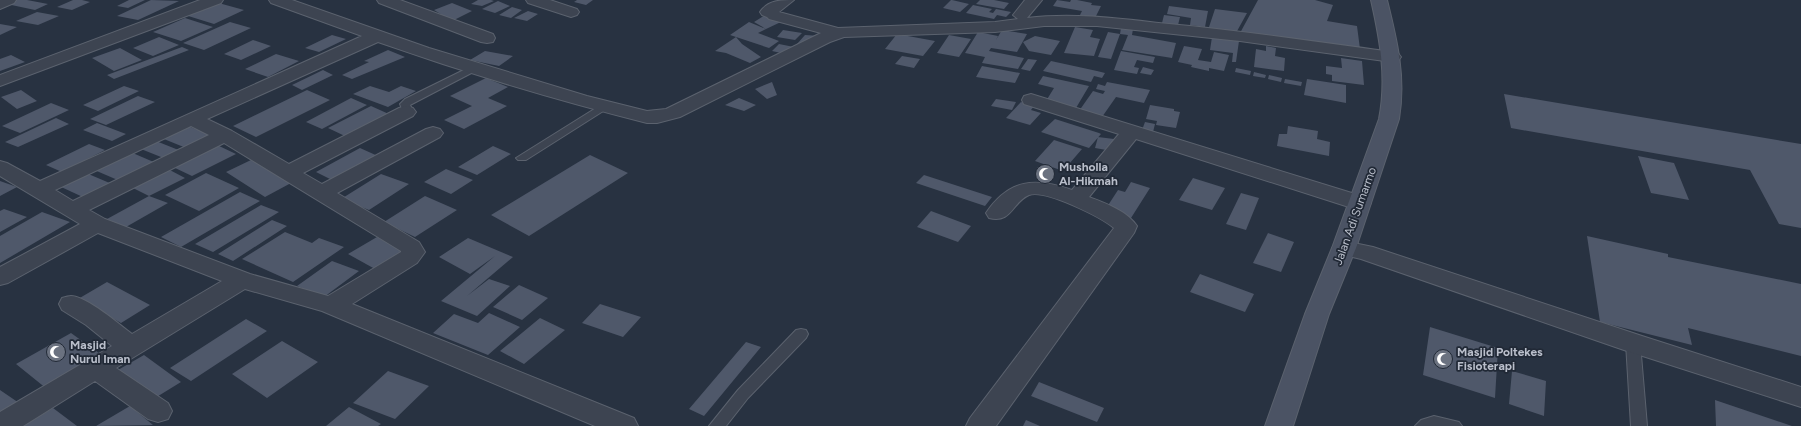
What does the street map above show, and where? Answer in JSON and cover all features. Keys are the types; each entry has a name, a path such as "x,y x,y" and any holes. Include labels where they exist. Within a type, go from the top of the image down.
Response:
{"main road":[{"name":"Jalan Adi Sumarmo","path":"1279,426 1317,314 1355,250 1360,203 1389,119 1394,81 1392,57 1379,0"}],"street":[{"path":"0,4 8,0"},
{"path":"0,81 215,0"},
{"path":"276,0 376,36 604,106 647,117 672,114 824,38 838,33 995,26 1044,20 1097,21 1240,36 1392,57"},
{"path":"385,0 487,38"},
{"path":"408,8 425,0"},
{"path":"534,0 571,12"},
{"path":"786,0 771,14 838,33"},
{"path":"1021,15 1034,0"},
{"path":"38,190 376,36"},
{"path":"1031,100 1360,203"},
{"path":"288,173 406,112"},
{"path":"191,119 225,135 411,247 413,252 409,258 331,304"},
{"path":"1076,199 1131,132"},
{"path":"321,193 432,133"},
{"path":"72,210 225,135"},
{"path":"0,167 97,224 242,280 331,304 621,426"},
{"path":"980,426 1123,234 1126,226 1102,211 1076,199 1050,190 1032,187 1025,189 1015,196 997,213"},
{"path":"0,277 97,224"},
{"path":"1355,250 1633,343 1801,397"},
{"path":"0,426 242,280"},
{"path":"71,304 95,319 131,347"},
{"path":"96,368 158,411"}],"lane":[{"path":"406,112 407,109 405,104 413,98 476,67"},
{"path":"522,158 604,106"},
{"path":"717,426 743,394 801,334"},
{"path":"1633,343 1639,426"},
{"path":"1423,426 1426,423 1436,422 1454,426"}],"building":[{"path":"9,0 27,0 48,4 35,10 2,3"},
{"path":"73,0 90,2 72,10 57,7"},
{"path":"129,0 145,0 128,8 117,6"},
{"path":"151,0 179,1 138,20 117,16"},
{"path":"478,0 494,1 482,6 471,4"},
{"path":"577,0 593,0 586,5 574,2"},
{"path":"951,0 969,4 960,12 943,8"},
{"path":"980,0 994,0 1009,3 1004,9 976,4"},
{"path":"1057,0 1070,2 1071,0 1077,0 1092,3 1091,5 1101,6 1095,18 1080,15 1082,11 1053,6"},
{"path":"1258,0 1315,0 1333,5 1327,21 1357,26 1360,49 1240,33"},
{"path":"498,1 510,6 495,13 482,9"},
{"path":"215,2 244,10 214,24 185,15"},
{"path":"452,3 472,11 452,21 434,10"},
{"path":"973,5 992,9 989,12 993,13 996,9 1011,12 1006,17 997,15 994,19 966,13"},
{"path":"1169,6 1208,11 1205,27 1190,25 1191,18 1167,14"},
{"path":"512,7 522,10 511,18 499,15"},
{"path":"1215,9 1247,13 1236,33 1208,30"},
{"path":"528,11 538,14 527,21 514,18"},
{"path":"37,12 59,16 38,25 16,21"},
{"path":"765,15 783,21 766,29 754,22"},
{"path":"1164,15 1180,17 1178,25 1162,23"},
{"path":"185,18 213,27 181,41 153,32"},
{"path":"230,22 251,28 204,50 183,43"},
{"path":"749,22 766,29 758,33 779,41 769,48 730,35"},
{"path":"0,24 17,27 0,35"},
{"path":"1075,27 1093,30 1090,37 1100,39 1094,56 1064,53"},
{"path":"1121,28 1133,29 1132,35 1176,43 1172,58 1122,50 1128,35 1120,34"},
{"path":"783,30 802,33 795,40 777,37"},
{"path":"1002,30 1027,34 1017,52 991,48 989,51 1024,58 1018,69 982,63 985,57 965,53 978,32 998,36 996,40"},
{"path":"1108,32 1120,34 1111,59 1098,57"},
{"path":"897,34 935,41 923,56 885,49"},
{"path":"332,35 346,39 319,52 305,48"},
{"path":"805,35 820,36 802,45 797,44"},
{"path":"949,35 971,39 959,57 937,53"},
{"path":"1035,36 1060,41 1051,55 1029,51 1023,42"},
{"path":"159,37 179,45 153,56 133,48"},
{"path":"736,37 742,44 761,57 750,63 726,53 715,51"},
{"path":"1212,37 1239,41 1236,62 1232,62 1233,53 1210,50"},
{"path":"253,40 271,46 241,60 224,54"},
{"path":"779,44 799,48 790,55 772,51"},
{"path":"1184,46 1202,49 1198,60 1211,62 1214,52 1229,55 1224,71 1209,68 1209,71 1178,62"},
{"path":"1266,46 1276,48 1275,56 1285,58 1284,71 1254,67 1256,49 1266,51"},
{"path":"182,47 189,50 114,79 107,75"},
{"path":"120,48 142,60 114,71 92,58"},
{"path":"388,50 405,57 352,79 342,75 369,62 364,61"},
{"path":"485,51 513,56 499,66 470,60"},
{"path":"1121,51 1155,57 1153,63 1137,60 1134,67 1139,68 1137,74 1114,70"},
{"path":"276,54 299,61 268,77 245,69"},
{"path":"11,55 25,62 0,71 0,59"},
{"path":"902,56 920,59 914,68 895,64"},
{"path":"1341,58 1362,61 1364,85 1332,81 1332,75 1326,74 1326,66 1342,68"},
{"path":"1028,59 1037,60 1030,71 1021,69"},
{"path":"1051,61 1105,73 1102,78 1094,76 1091,82 1043,71"},
{"path":"982,66 1020,73 1015,83 976,77"},
{"path":"1143,67 1154,70 1151,75 1140,73"},
{"path":"1236,68 1251,71 1250,75 1235,72"},
{"path":"323,70 333,75 302,90 292,85"},
{"path":"1254,72 1266,75 1265,78 1253,76"},
{"path":"1269,75 1282,78 1281,82 1268,79"},
{"path":"1043,76 1089,86 1076,108 1046,101 1054,88 1038,84"},
{"path":"486,78 508,87 488,98 507,106 464,129 444,120 472,106 450,96"},
{"path":"1285,79 1302,82 1301,86 1284,83"},
{"path":"1307,79 1346,85 1346,103 1304,95"},
{"path":"772,82 777,95 767,99 755,89"},
{"path":"1107,82 1150,90 1144,103 1116,97 1102,117 1079,111 1093,91 1103,94 1105,91 1096,89 1098,84 1105,86"},
{"path":"124,86 139,91 98,111 83,105"},
{"path":"370,86 389,92 401,86 416,91 388,107 353,94"},
{"path":"21,90 37,101 17,109 1,97"},
{"path":"307,90 330,100 256,137 233,126"},
{"path":"1504,94 1801,144 1801,228 1779,224 1750,170 1511,128"},
{"path":"138,96 155,102 106,125 90,119"},
{"path":"351,98 367,105 322,129 306,122"},
{"path":"739,98 756,105 744,111 725,105"},
{"path":"996,99 1016,102 1012,110 991,106"},
{"path":"1021,102 1034,106 1031,110 1041,113 1030,125 1006,118"},
{"path":"51,103 69,110 20,133 2,126"},
{"path":"1150,105 1174,109 1174,111 1180,112 1176,128 1156,125 1157,121 1146,119"},
{"path":"371,106 391,115 347,137 328,128"},
{"path":"56,118 69,124 18,147 5,142"},
{"path":"1055,119 1101,134 1089,148 1041,132"},
{"path":"1145,122 1155,124 1153,132 1142,130"},
{"path":"97,123 126,134 112,141 83,130"},
{"path":"183,124 215,137 191,150 159,137"},
{"path":"1288,126 1318,131 1317,139 1330,142 1329,156 1277,146 1279,134 1287,134"},
{"path":"1098,137 1114,139 1112,151 1095,148"},
{"path":"151,139 181,151 166,159 136,147"},
{"path":"1054,140 1082,149 1063,171 1035,161"},
{"path":"89,144 105,150 62,172 46,165"},
{"path":"217,145 236,154 192,176 173,167"},
{"path":"493,146 511,154 477,175 458,167"},
{"path":"360,148 380,157 336,182 316,172"},
{"path":"128,151 156,163 120,181 92,169"},
{"path":"590,155 628,173 529,236 491,215"},
{"path":"1638,156 1674,163 1689,200 1651,193"},
{"path":"251,160 291,183 265,197 226,172"},
{"path":"166,168 185,178 149,196 129,186"},
{"path":"446,169 473,180 451,194 424,182"},
{"path":"86,173 112,184 85,198 59,186"},
{"path":"206,173 239,188 199,211 165,195"},
{"path":"381,174 409,184 369,210 341,199"},
{"path":"924,175 992,197 985,206 916,183"},
{"path":"1193,178 1225,188 1212,210 1179,200"},
{"path":"0,181 17,187 0,196"},
{"path":"1131,182 1150,188 1131,218 1105,210 1118,190 1125,192"},
{"path":"240,192 260,201 181,247 161,237"},
{"path":"1241,193 1259,198 1246,230 1226,224"},
{"path":"149,196 168,203 126,227 107,219"},
{"path":"425,196 457,210 415,237 384,222"},
{"path":"261,205 279,212 213,252 195,244"},
{"path":"4,209 27,217 0,232 0,211"},
{"path":"931,211 971,226 958,242 917,227"},
{"path":"42,212 70,222 0,263 0,236"},
{"path":"272,220 287,226 233,261 218,254"},
{"path":"285,232 312,243 319,238 344,247 293,282 242,259"},
{"path":"1268,233 1294,242 1281,272 1253,263"},
{"path":"1587,236 1668,254 1668,257 1801,284 1801,356 1688,328 1692,345 1600,322"},
{"path":"377,237 403,252 375,269 348,254"},
{"path":"468,238 513,257 467,296 489,279 510,286 477,316 441,301 495,256 470,274 439,257"},
{"path":"332,261 359,271 324,297 297,286"},
{"path":"1200,274 1254,294 1245,312 1190,292"},
{"path":"107,282 150,305 121,323 78,299"},
{"path":"519,285 548,298 522,320 493,307"},
{"path":"600,304 641,317 623,337 582,323"},
{"path":"489,313 520,327 488,355 433,333 454,314 478,323"},
{"path":"540,318 565,330 524,364 500,351"},
{"path":"246,319 267,331 191,381 170,368"},
{"path":"1430,327 1498,348 1495,398 1423,375"},
{"path":"71,333 103,356 47,389 16,364"},
{"path":"282,341 318,362 267,398 232,374"},
{"path":"746,342 761,347 704,416 689,409"},
{"path":"144,355 181,382 155,398 118,370"},
{"path":"388,371 429,386 395,419 353,403"},
{"path":"1512,371 1546,381 1544,416 1509,404"},
{"path":"1039,382 1104,408 1097,422 1031,396"},
{"path":"0,390 22,405 0,418"},
{"path":"1715,400 1792,426 1716,426"},
{"path":"130,406 153,425 96,426"},
{"path":"349,407 381,424 378,426 326,426"},
{"path":"53,408 77,426 23,426"},
{"path":"1026,420 1040,426 1023,426"}],"place":[{"name":"Musholla Al-Hikmah","path":"1045,174"},
{"name":"Masjid Nurul Iman","path":"56,352"},
{"name":"Masjid Poltekes Fisioterapi","path":"1443,359"}]}
